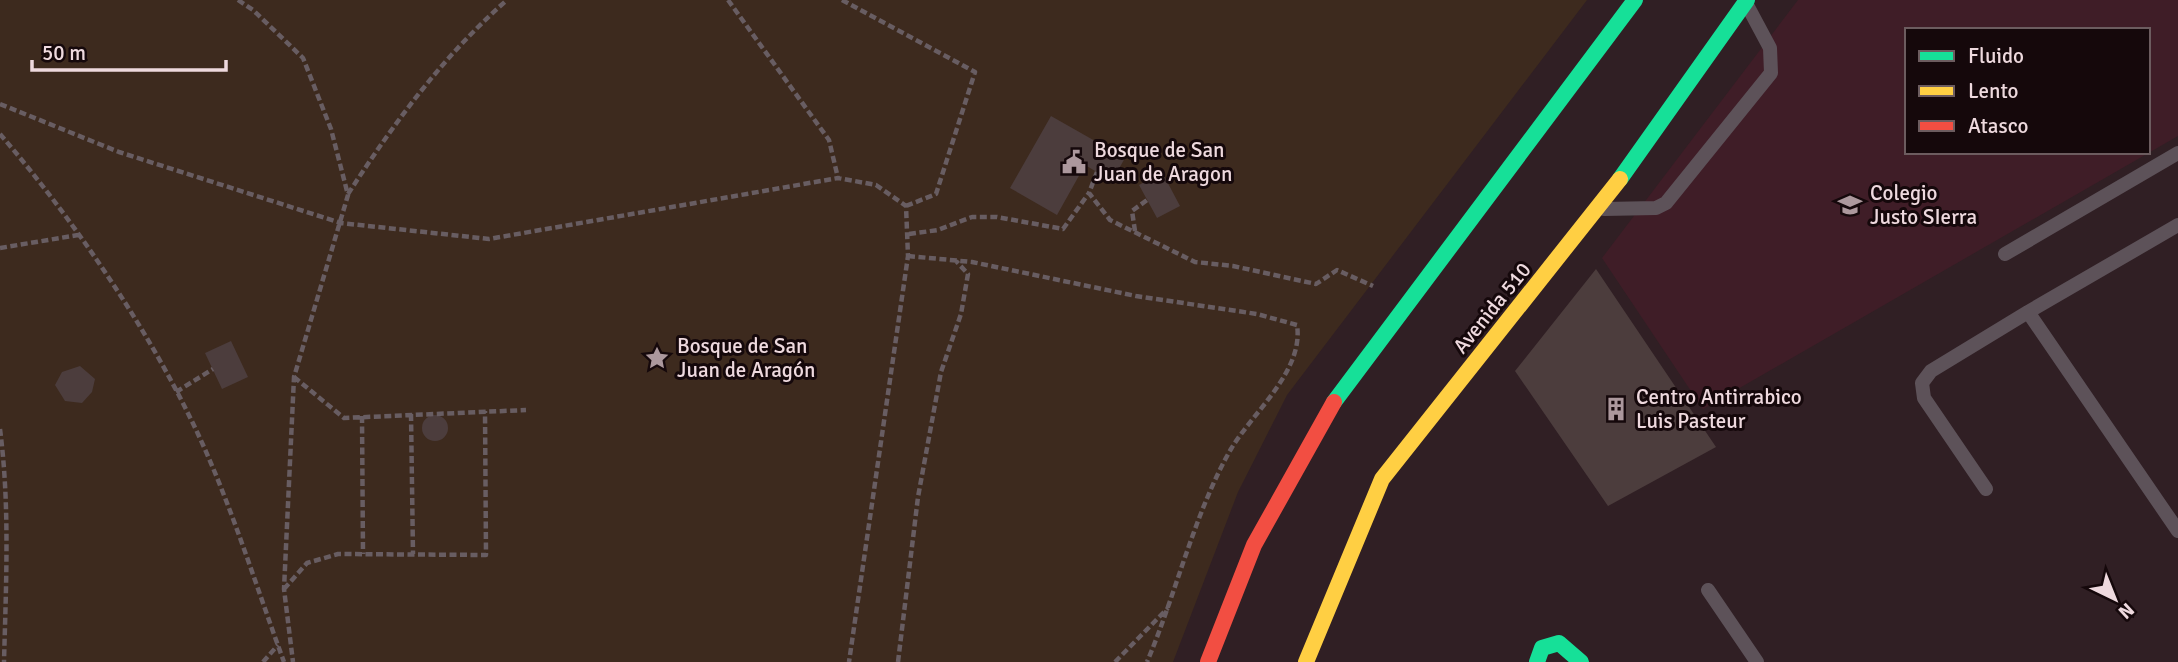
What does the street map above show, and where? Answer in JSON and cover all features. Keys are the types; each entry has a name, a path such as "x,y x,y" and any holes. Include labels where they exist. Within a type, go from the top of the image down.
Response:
{"main road":[{"path":"1208,662 1254,545 1333,402 1635,0"},
{"name":"Avenida 510","path":"1306,662 1382,479 1599,209 1746,1"},
{"path":"1537,662 1542,648 1559,643 1581,662"}],"lane":[{"path":"1599,209 1656,208 1666,204 1771,73 1770,48 1746,1"},
{"path":"2005,254 2178,153"},
{"path":"1986,489 1924,398 1922,383 1931,371 2178,225"},
{"path":"2028,312 2178,531"},
{"path":"1708,590 1757,662"}],"path":[{"path":"238,0 253,10 303,58 331,129 348,195"},
{"path":"293,662 284,589 294,377 348,195 388,133 432,76 474,29 507,0"},
{"path":"728,0 829,140 838,178"},
{"path":"842,0 975,72 936,194 906,206"},
{"path":"0,104 119,152 341,223 489,239 838,178 876,184 906,206 908,256 849,662"},
{"path":"0,134 78,235 154,352 176,392 198,435 284,662"},
{"path":"909,234 938,230 972,217 997,217 1063,229 1089,193 1097,172"},
{"path":"1089,193 1110,220 1195,262 1233,266 1316,284 1337,270 1373,286"},
{"path":"1135,232 1132,211 1147,200"},
{"path":"0,248 78,235"},
{"path":"908,256 956,260 1136,296 1257,314 1297,325 1300,342 1280,381 1231,449 1192,540 1171,605 1147,662"},
{"path":"898,662 918,497 941,372 961,314 968,274 956,260"},
{"path":"176,392 213,369"},
{"path":"294,377 344,418 526,410"},
{"path":"284,589 307,563 338,554 486,555 485,411"},
{"path":"411,414 412,554"},
{"path":"362,416 363,554"},
{"path":"0,429 6,508 4,662"},
{"path":"1115,662 1171,605"},
{"path":"263,662 278,645"}],"shaded area":[{"name":"Bosque de San Juan de Aragón","path":"0,0 1587,0 1287,395 1238,492 1173,662 0,662"},
{"name":"Colegio Justo SIerra","path":"1798,0 2178,0 2178,136 2150,152 2150,28 1905,28 1905,154 2147,154 1703,409 1602,258"}],"building":[{"name":"Bosque de San Juan de Aragon","path":"1051,116 1125,158 1112,181 1085,165 1057,215 1010,188"},
{"path":"1162,172 1180,206 1157,218 1139,185"},
{"name":"Centro Antirrabico Luis Pasteur","path":"1596,269 1716,447 1608,506 1515,371"},
{"path":"231,341 248,377 222,389 205,353"},
{"path":"80,366 95,379 92,392 82,403 65,401 55,385 62,372"},
{"path":"435,415 444,419 448,428 444,437 435,441 426,437 422,428 426,419"}],"traffic: fast":[{"path":"1334,402 1635,0"},
{"path":"1620,179 1747,0"},
{"path":"1537,662 1542,648 1559,643 1581,662"}],"traffic: slow":[{"path":"1306,662 1382,479 1620,179"}],"traffic: jam":[{"path":"1208,662 1254,545 1334,402"}],"place":[{"name":"Bosque de San Juan de Aragon","path":"1074,162"},
{"name":"Colegio Justo SIerra","path":"1850,205"},
{"name":"Bosque de San Juan de Aragón","path":"657,358"},
{"name":"Centro Antirrabico Luis Pasteur","path":"1616,409"}]}
